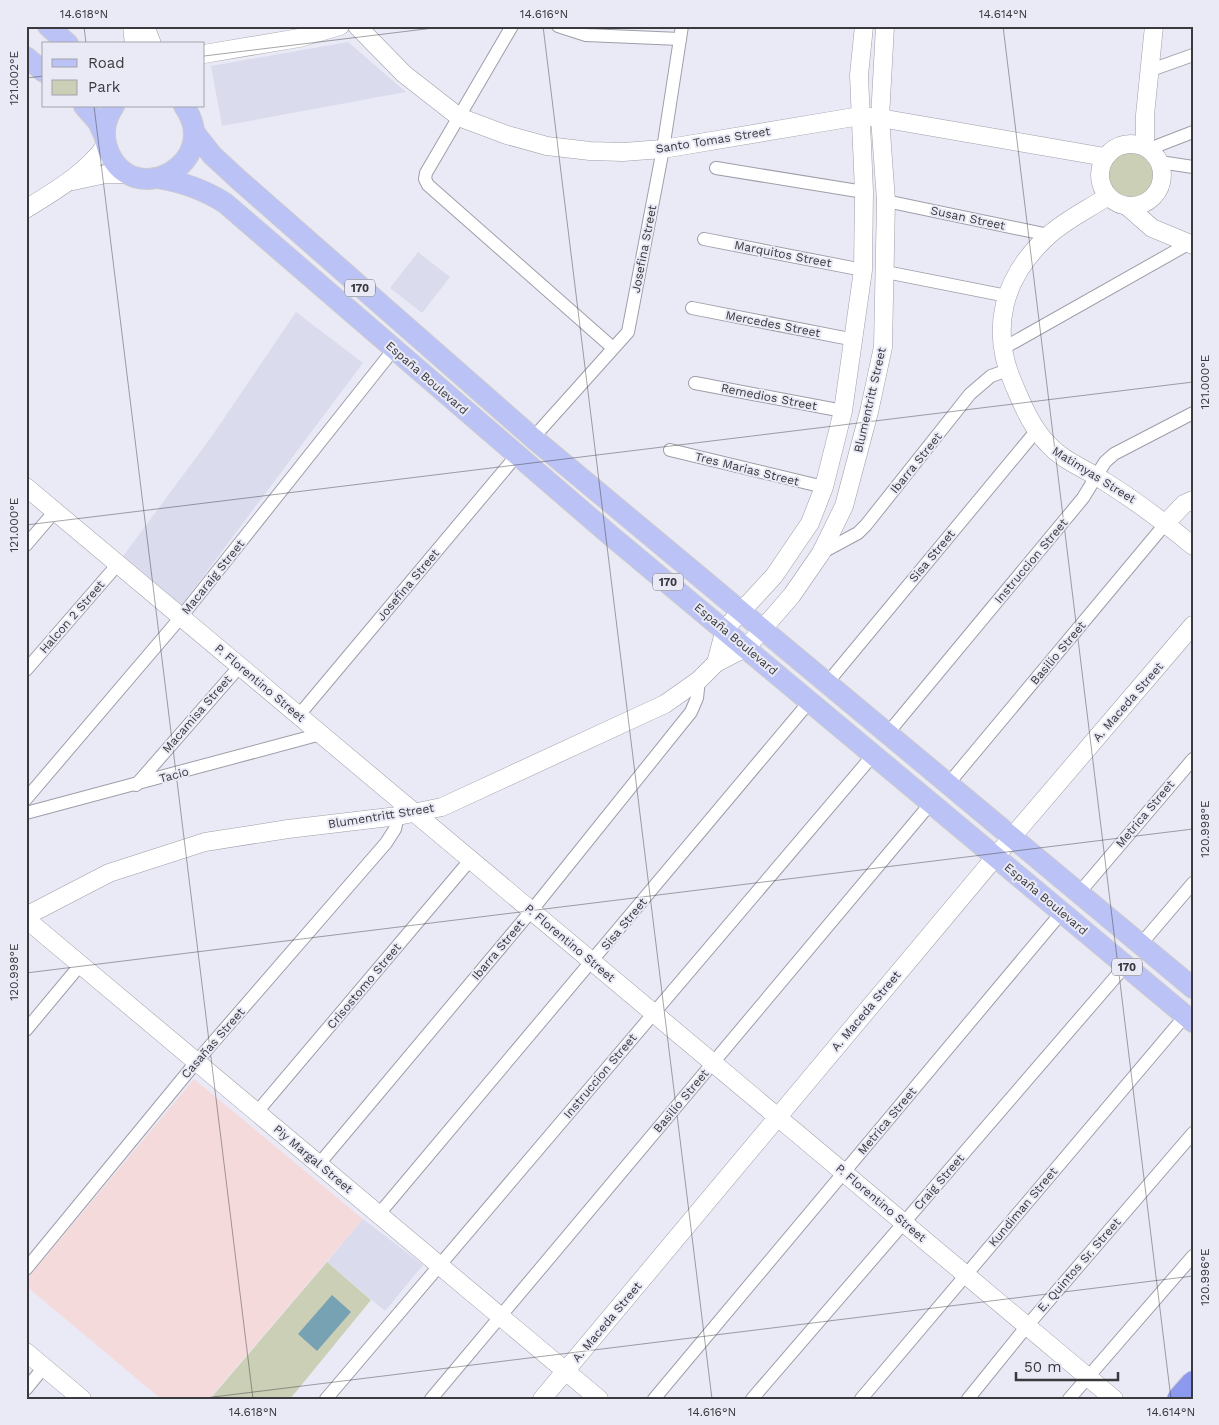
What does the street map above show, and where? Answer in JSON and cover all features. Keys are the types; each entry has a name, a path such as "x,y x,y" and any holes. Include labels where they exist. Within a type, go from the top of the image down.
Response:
{"highway":[{"path":"1178,1399 1193,1382"}],"main road":[{"path":"48,26 66,42"},
{"path":"26,57 42,70"},
{"path":"86,108 98,122 113,160 129,174"},
{"path":"105,140 106,124 113,108"},
{"name":"170","path":"185,108 192,122 194,132"},
{"path":"157,178 173,172 184,162 190,153 194,132"},
{"name":"España Boulevard","path":"194,132 212,155 239,180 534,438 1193,988"},
{"name":"170","path":"129,174 142,178 157,178"},
{"name":"España Boulevard","path":"157,178 184,182 205,190 225,203 517,455 1189,1019"}],"street":[{"path":"132,26 134,42"},
{"path":"145,26 151,42"},
{"path":"205,55 299,38 340,26"},
{"name":"Santo Tomas Street","path":"357,26 404,74 458,117 507,136 547,146 590,151 623,152 663,149 860,116 1106,158"},
{"path":"512,26 426,173 425,179 428,184 613,348"},
{"path":"558,26 586,35 681,32"},
{"name":"Blumentritt Street","path":"716,663 725,629 774,576 801,538 824,487 843,411 855,340 863,270 864,192 859,75 864,26"},
{"name":"Blumentritt Street","path":"26,917 109,873 205,842 288,829 398,816 442,807 665,704 699,680 716,663 746,647 792,595 821,553 844,506 869,412 883,347 886,200 880,118 885,26"},
{"path":"1154,26 1145,115 1152,152 1163,175 1160,188 1152,199 1140,206 1127,206 1117,204 1108,196 1100,177 1101,167 1106,158 1113,149 1123,144 1134,143 1152,152 1193,167"},
{"name":"Josefina Street","path":"534,438 628,332 663,149 681,32"},
{"path":"1151,70 1193,54"},
{"path":"1152,152 1193,132"},
{"path":"26,209 70,182 93,164 105,140"},
{"path":"716,168 864,192"},
{"path":"70,182 106,174 129,174"},
{"name":"Matimyas Street","path":"1108,196 1050,234 1026,259 1016,274 1007,296 1000,331 1002,350 1008,370 1026,413 1048,445 1062,456 1145,506 1193,546"},
{"name":"Susan Street","path":"886,200 1050,234"},
{"path":"1127,206 1152,228 1191,245"},
{"name":"Marquitos Street","path":"704,239 863,270"},
{"path":"1002,350 1191,245"},
{"path":"886,272 1007,296"},
{"name":"Mercedes Street","path":"692,308 855,340"},
{"name":"Macaraig Street","path":"26,799 181,617 394,350"},
{"name":"Ibarra Street","path":"821,553 858,533 970,394 991,376 1008,370"},
{"name":"Remedios Street","path":"696,383 843,411"},
{"name":"Instruccion Street","path":"888,733 1083,498 1105,462 1114,454 1193,413"},
{"name":"Sisa Street","path":"828,682 1037,430"},
{"name":"Tres Marias Street","path":"670,450 824,487"},
{"name":"Josefina Street","path":"299,715 517,455"},
{"name":"P. Florentino Street","path":"26,487 1114,1399"},
{"path":"1166,523 1184,504 1193,500"},
{"path":"26,545 54,511"},
{"name":"Basilio Street","path":"949,783 1166,523"},
{"name":"Halcon 2 Street","path":"26,670 118,564"},
{"name":"A. Maceda Street","path":"542,1399 1012,837 1193,626"},
{"name":"Macamisa Street","path":"136,785 240,666"},
{"name":"Ibarra Street","path":"319,1164 532,910 691,712 697,698 699,680"},
{"name":"Sisa Street","path":"380,1214 810,701"},
{"name":"Tacio","path":"26,813 321,734"},
{"name":"Instruccion Street","path":"326,1399 874,754"},
{"name":"Metrica Street","path":"1079,893 1193,758"},
{"name":"Basilio Street","path":"432,1399 500,1315 932,803"},
{"name":"Casañas Street","path":"26,1269 197,1061 386,843 395,829 398,816"},
{"name":"Crisostomo Street","path":"257,1112 471,859"},
{"path":"1141,944 1193,883"},
{"name":"Metrica Street","path":"654,1399 1062,912"},
{"name":"Piy Margal Street","path":"26,917 599,1399"},
{"path":"26,1030 81,964"},
{"name":"Craig Street","path":"752,1399 1125,966"},
{"name":"Kundiman Street","path":"862,1399 966,1274 1189,1019"},
{"name":"E. Quintos Sr. Street","path":"968,1399 1027,1326 1193,1133"},
{"path":"1069,1399 1193,1256"},
{"path":"26,1352 82,1399"},
{"path":"26,1389 44,1367"}],"shaded area":[{"path":"348,42 406,92 222,126 211,66"},
{"path":"418,252 450,277 422,313 390,288"},
{"path":"296,312 363,363 178,610 121,559 212,436"},
{"path":"194,1079 363,1219 209,1399 161,1399 26,1286 26,1280"},
{"path":"363,1219 423,1265 385,1311 327,1262"}],"green space":[{"path":"1130,153 1143,157 1149,163 1153,176 1149,189 1143,195 1130,199 1117,195 1111,189 1107,176 1111,163 1117,157"},
{"path":"327,1262 371,1300 290,1399 210,1399"}],"water":[{"path":"332,1295 351,1312 317,1351 298,1334"}]}
